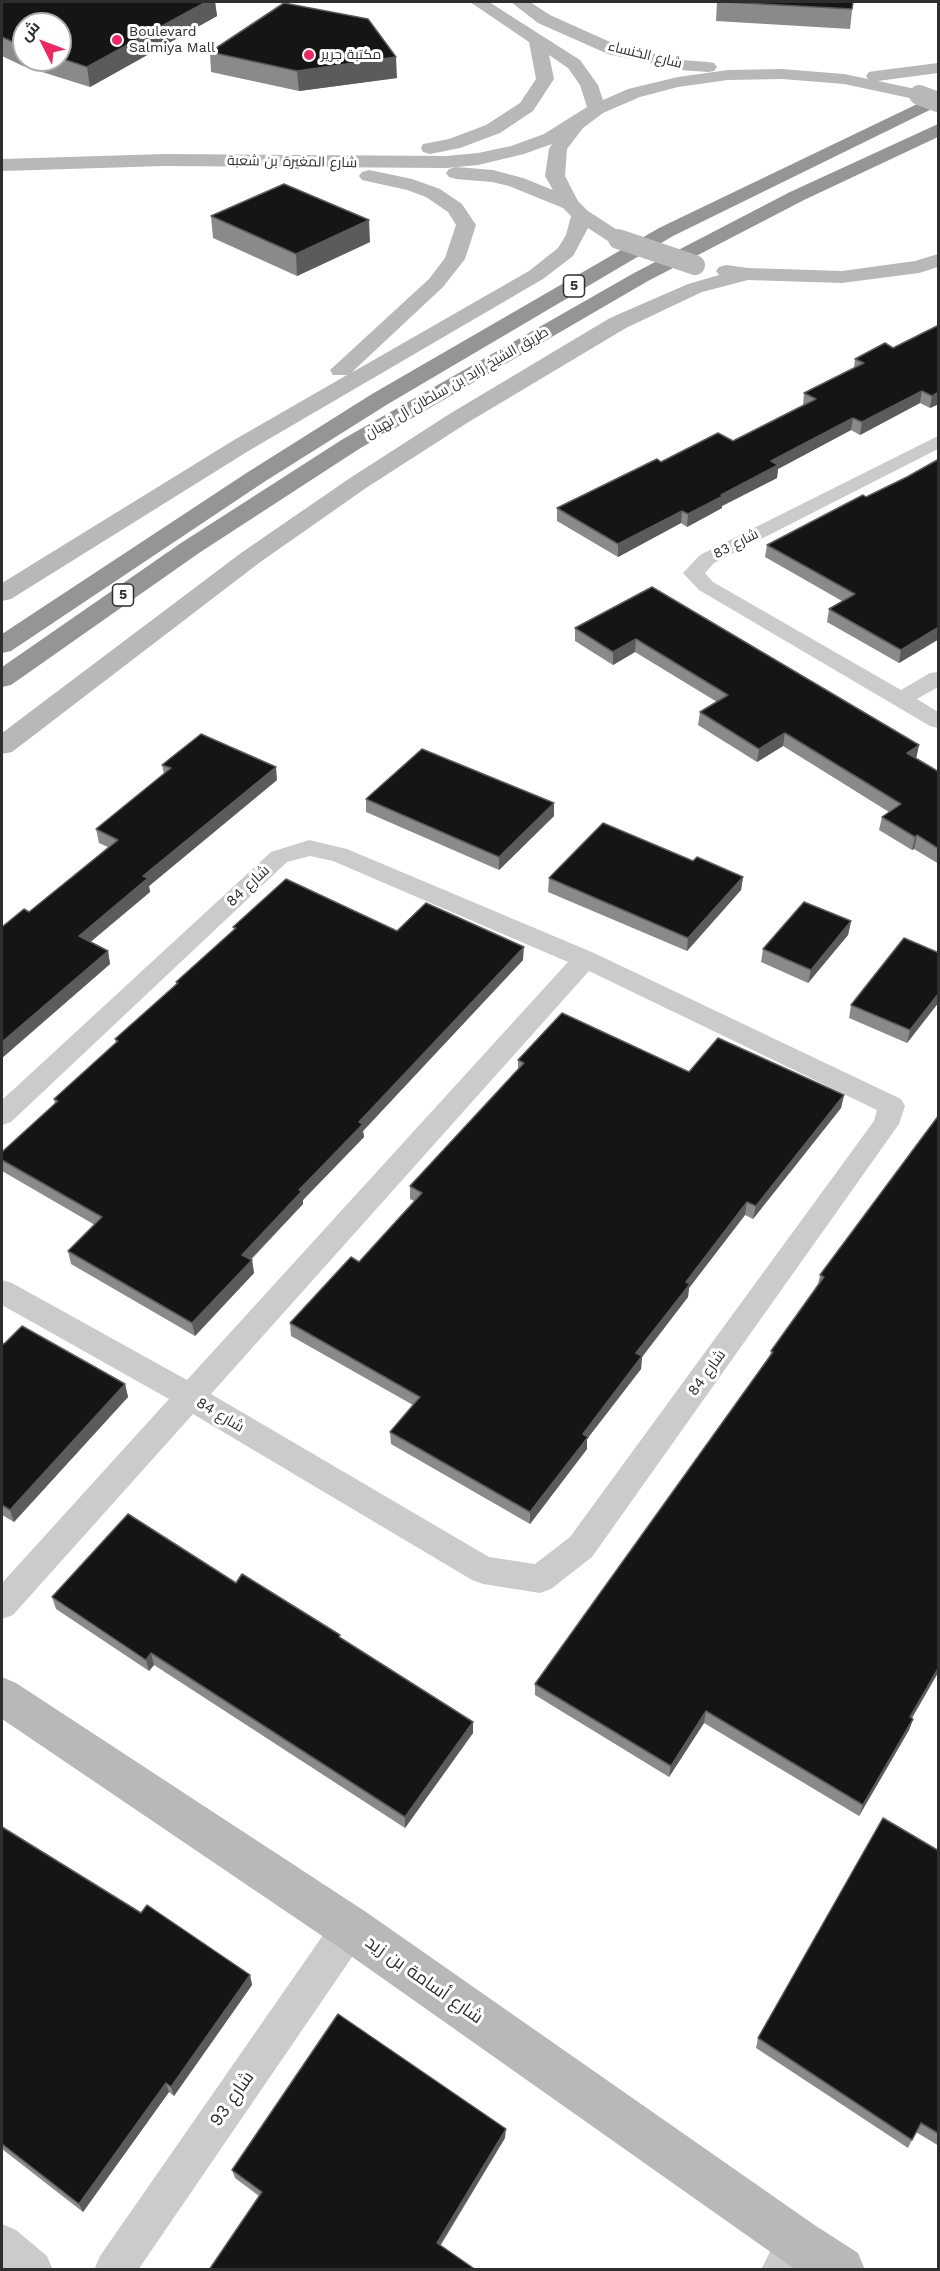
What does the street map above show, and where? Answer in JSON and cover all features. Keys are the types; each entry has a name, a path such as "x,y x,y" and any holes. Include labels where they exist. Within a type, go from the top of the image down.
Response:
{"highway":[{"name":"طريق الشيخ زايد بن سلطان آل نهيان","path":"2,645 248,482 380,399 666,232 932,99"},
{"name":"طريق الشيخ زايد بن سلطان آل نهيان","path":"2,679 190,548 351,444 641,276 797,196 939,130"}],"main road":[{"path":"478,2 574,64 589,86 597,109"},
{"name":"شارع الخنساء","path":"519,2 544,19 614,50 681,65 782,74"},
{"path":"334,168 453,144 493,129 527,107 545,80 537,41"},
{"path":"844,79 939,68"},
{"path":"2,594 242,445 536,275 567,252 576,235 576,209 555,176 558,149 576,124 597,109 634,93 678,82 729,75 782,74 844,79 932,99"},
{"name":"شارع المغيرة بن شعبة","path":"2,177 334,168 446,162 478,159 517,150 551,138 576,124"},
{"name":"شارع المغيرة بن شعبة","path":"2,165 165,160 493,176 538,189 576,209 618,238 666,257 695,265 748,274"},
{"path":"242,445 324,384 368,347 436,283 455,259 466,225 456,208 412,185 334,168"},
{"path":"842,277 919,267 939,260"},
{"path":"2,746 250,558 358,483 459,418 618,323 695,288 748,274 939,282"},
{"name":"شارع أسامة بن زيد","path":"2,1696 350,1928 788,2255 841,2270"}],"street":[{"name":"شارع 83","path":"939,442 707,559 693,573 706,586 939,722"},
{"path":"902,699 939,678"},
{"name":"شارع 84","path":"2,1115 279,857 309,848 339,854 585,959 892,1106 886,1124 581,1547 540,1579 483,1570 189,1396 2,1291"},
{"name":"شارع 84","path":"2,1605 585,959"},
{"name":"شارع 93","path":"114,2270 350,1928"},
{"path":"2,2244 33,2270"}],"building":[{"path":"2,2 206,2 87,67 72,62 72,12 12,12 12,42 2,37"},
{"path":"725,2 853,2 852,9"},
{"path":"284,3 368,19 396,57 297,71 210,52"},
{"path":"284,184 369,220 296,254 211,216"},
{"path":"939,325 939,392 932,396 922,391 862,422 853,418 771,461 778,465 688,514 682,511 618,544 557,508 657,459 661,462 718,433 733,441 816,399 804,393 864,363 855,359 885,343 893,348"},
{"path":"939,459 939,627 901,650 829,609 855,594 767,545"},
{"path":"652,587 919,745 907,753 939,772 939,849 882,817 901,804 785,733 759,749 700,712 728,695 636,639 613,652 575,628"},
{"path":"201,734 276,767 143,876 148,878 79,936 108,951 2,1042 2,927 24,909 29,912 118,840 96,829 171,768 162,765"},
{"path":"422,749 554,803 499,857 366,799"},
{"path":"603,823 693,861 697,857 743,877 688,938 549,878"},
{"path":"286,879 397,931 426,903 524,947 359,1122 363,1124 299,1190 302,1191 242,1255 252,1260 192,1323 68,1251 102,1217 2,1160 2,1152 58,1101 54,1099 118,1041 115,1039 178,983 176,982"},
{"path":"804,902 851,921 811,970 763,949"},
{"path":"904,938 939,953 939,993 910,1030 851,1005"},
{"path":"562,1013 689,1072 718,1038 844,1095 756,1206 747,1202 686,1282 690,1284 636,1353 642,1356 583,1434 588,1437 530,1512 390,1432 420,1397 290,1323 351,1257 359,1262 422,1193 410,1186 524,1063 518,1060"},
{"path":"939,1115 939,1667 910,1717 913,1719 863,1805 706,1711 671,1766 535,1684 773,1352 771,1351 824,1277 820,1275"},
{"path":"22,1326 125,1384 10,1510 2,1505 2,1343 4,1344"},
{"path":"128,1514 236,1583 242,1574 473,1722 405,1817 151,1653 146,1660 52,1597"},
{"path":"883,1818 939,1851 939,2134 921,2123 912,2140 758,2038"},
{"path":"2,1827 141,1913 147,1905 250,1975 171,2087 166,2083 79,2204 2,2144"},
{"path":"338,2014 506,2129 437,2243 476,2270 209,2270 262,2192 232,2170"}],"place":[{"name":"Boulevard Salmiya Mall","path":"117,40"},
{"name":"مكتبة جرير","path":"309,55"}]}
